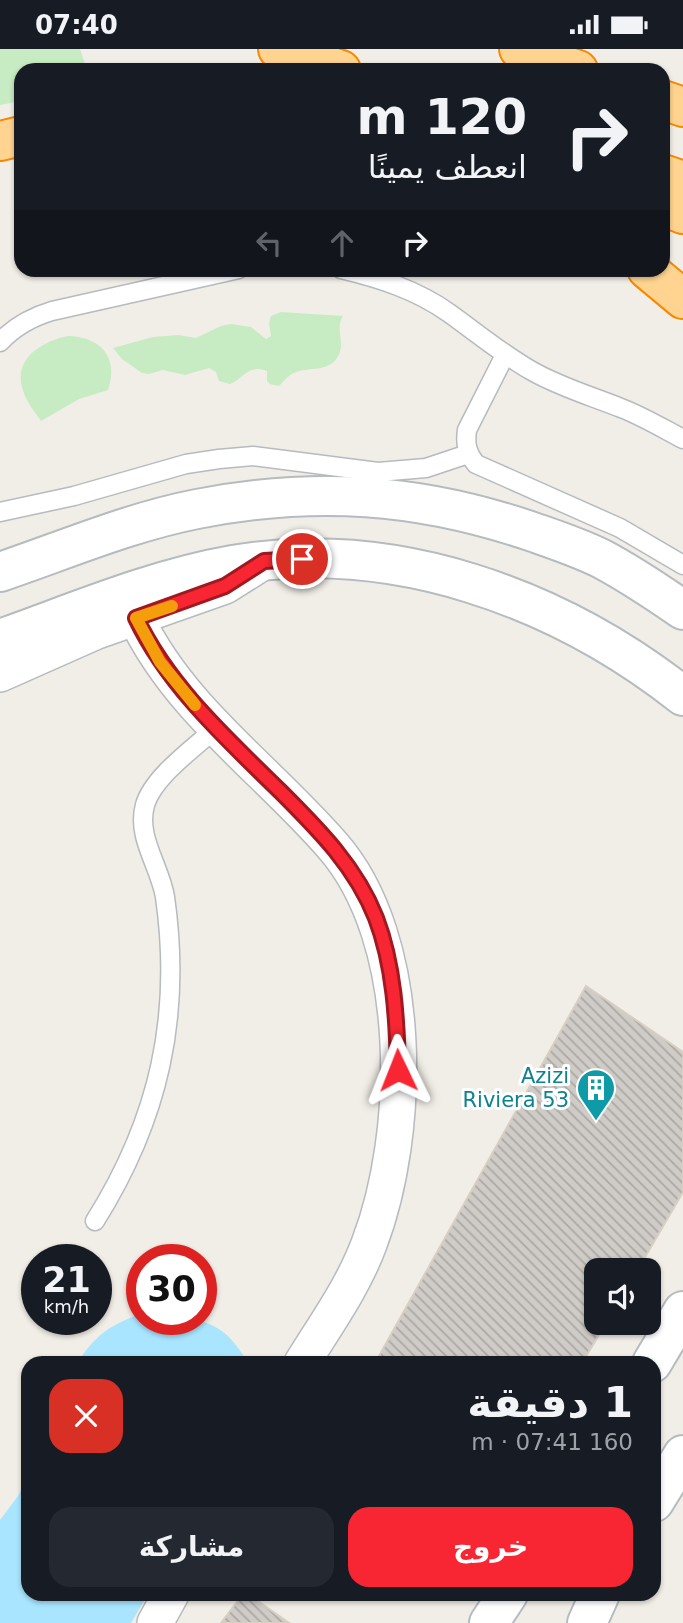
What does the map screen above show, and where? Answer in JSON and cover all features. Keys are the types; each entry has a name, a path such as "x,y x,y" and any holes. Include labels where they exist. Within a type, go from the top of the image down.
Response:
{"highway":[{"path":"278,49 320,63"},
{"path":"519,49 558,63"},
{"path":"657,277 683,299"}],"street":[{"path":"0,572 121,530 195,509 275,496 370,496 464,512 557,541 600,558 683,610"},
{"path":"0,639 148,586 190,574 264,561 313,559 392,565 438,574 525,601 567,620 636,661 683,696"},
{"path":"0,674 51,649 225,586 264,561"},
{"path":"136,618 160,662 216,728 335,847 351,870 376,919 386,951 397,1043 398,1096 384,1201 354,1279 306,1356"},
{"path":"0,639 24,647 51,649"},
{"path":"656,1356 683,1311"},
{"path":"661,1491 683,1455"},
{"path":"155,1623 167,1601"},
{"path":"489,1623 503,1601"},
{"path":"587,1623 597,1601"}],"lane":[{"path":"0,342 16,327 33,317 203,277"},
{"path":"369,277 394,284 422,297 448,312 505,355 563,386 622,408 683,439"},
{"path":"505,355 467,430 465,442 468,454 476,464 620,528 683,565"},
{"path":"0,512 74,496 186,464 219,459 253,456 378,472 426,467 468,454"},
{"path":"95,1221 116,1188 138,1141 158,1080 166,1041 171,977 169,925 163,887 144,837 142,820 145,804 162,777 216,728"}],"green space":[{"path":"0,49 80,49 85,63 14,63 14,102 0,105"},
{"path":"281,312 343,316 340,326 341,347 337,358 323,367 293,373 279,386 270,384 267,381 267,371 261,369 251,370 230,384 219,381 216,372 209,368 185,375 163,370 142,373 122,359 113,348 153,337 178,335 196,338 231,324 251,327 266,339 271,336 271,316"},
{"path":"68,336 90,340 104,351 111,368 108,390 79,399 41,421 23,392 22,367 26,359 40,347"}],"water":[{"path":"126,1320 126,1335 217,1335 217,1328 237,1346 243,1356 83,1356 101,1335 112,1335 112,1327"},
{"path":"21,1490 21,1601 144,1601 131,1623 0,1623 0,1520"}],"building":[{"name":"Azizi Riviera 53","path":"586,986 683,1052 683,1192 645,1258 584,1258 584,1335 599,1335 586,1356 379,1356"},
{"path":"238,1601 258,1601 289,1623 221,1623"}],"slow traffic":[{"path":"172,606 136,618 160,662 195,705"}],"place":[{"name":"Azizi Riviera 53","path":"596,1122"}],"route":[{"path":"302,559 264,561 225,586 136,618 147,641 175,682 216,728 335,847 365,894 386,951 398,1070"}]}
